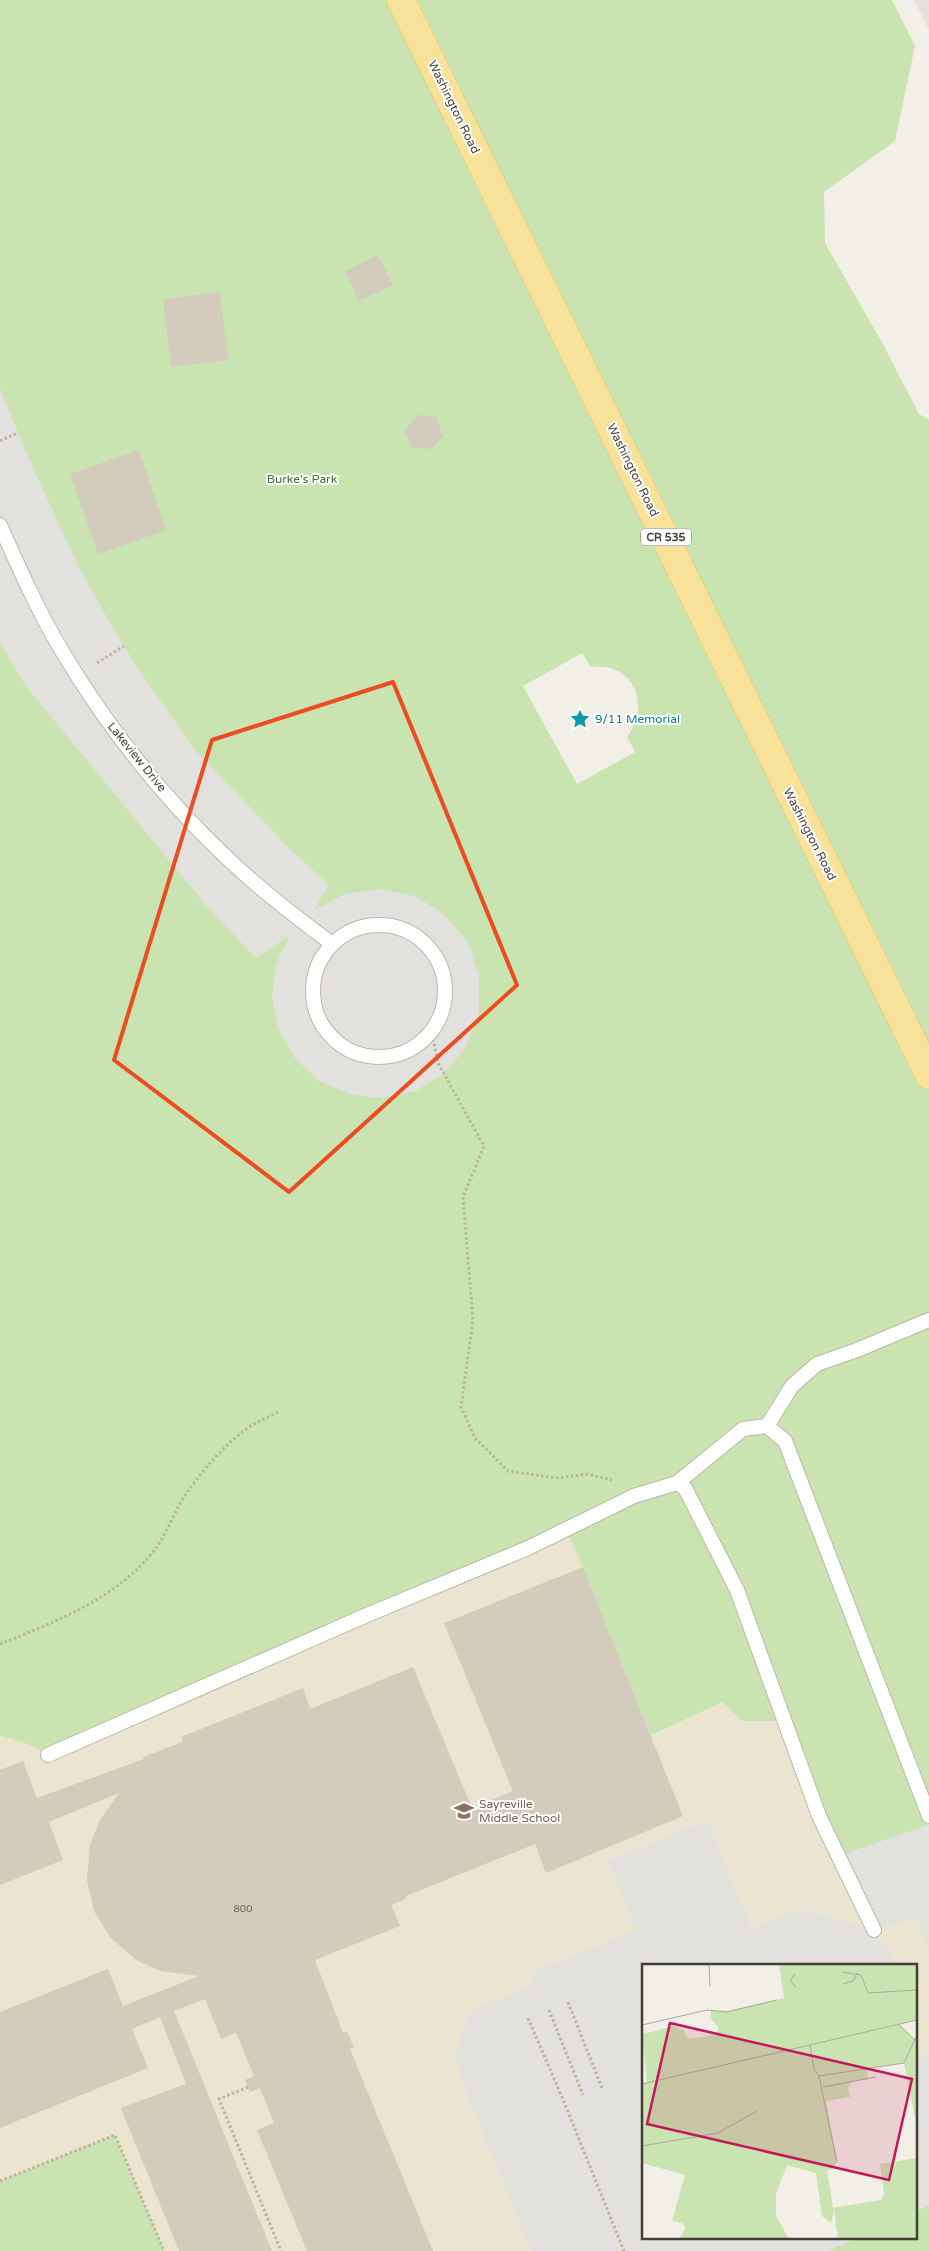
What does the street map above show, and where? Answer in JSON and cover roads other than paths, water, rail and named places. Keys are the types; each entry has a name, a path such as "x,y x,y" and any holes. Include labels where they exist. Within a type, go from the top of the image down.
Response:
{"main road":[{"name":"Washington Road","path":"401,0 929,1075"}],"lane":[{"name":"Lakeview Drive","path":"0,525 26,584 62,651 108,721 164,791 224,855 285,909 332,944"},
{"path":"372,925 394,926 415,935 431,950 442,970 445,992 442,1014 432,1034 415,1047 395,1056 374,1057 353,1052 335,1040 322,1024 314,1004 314,989 319,964 332,944 351,931 372,925"},
{"path":"767,1426 792,1386 817,1364 857,1350 929,1320"},
{"path":"48,1755 367,1615 528,1548 634,1496 677,1483 743,1429 767,1426 785,1441 929,1816"},
{"path":"677,1483 685,1488 736,1590 819,1816 874,1930"}],"place":[{"name":"9/11 Memorial","path":"580,719"},
{"name":"Sayreville Middle School","path":"464,1811"}],"park label":[{"name":"Burke's Park","path":"302,479"}]}
